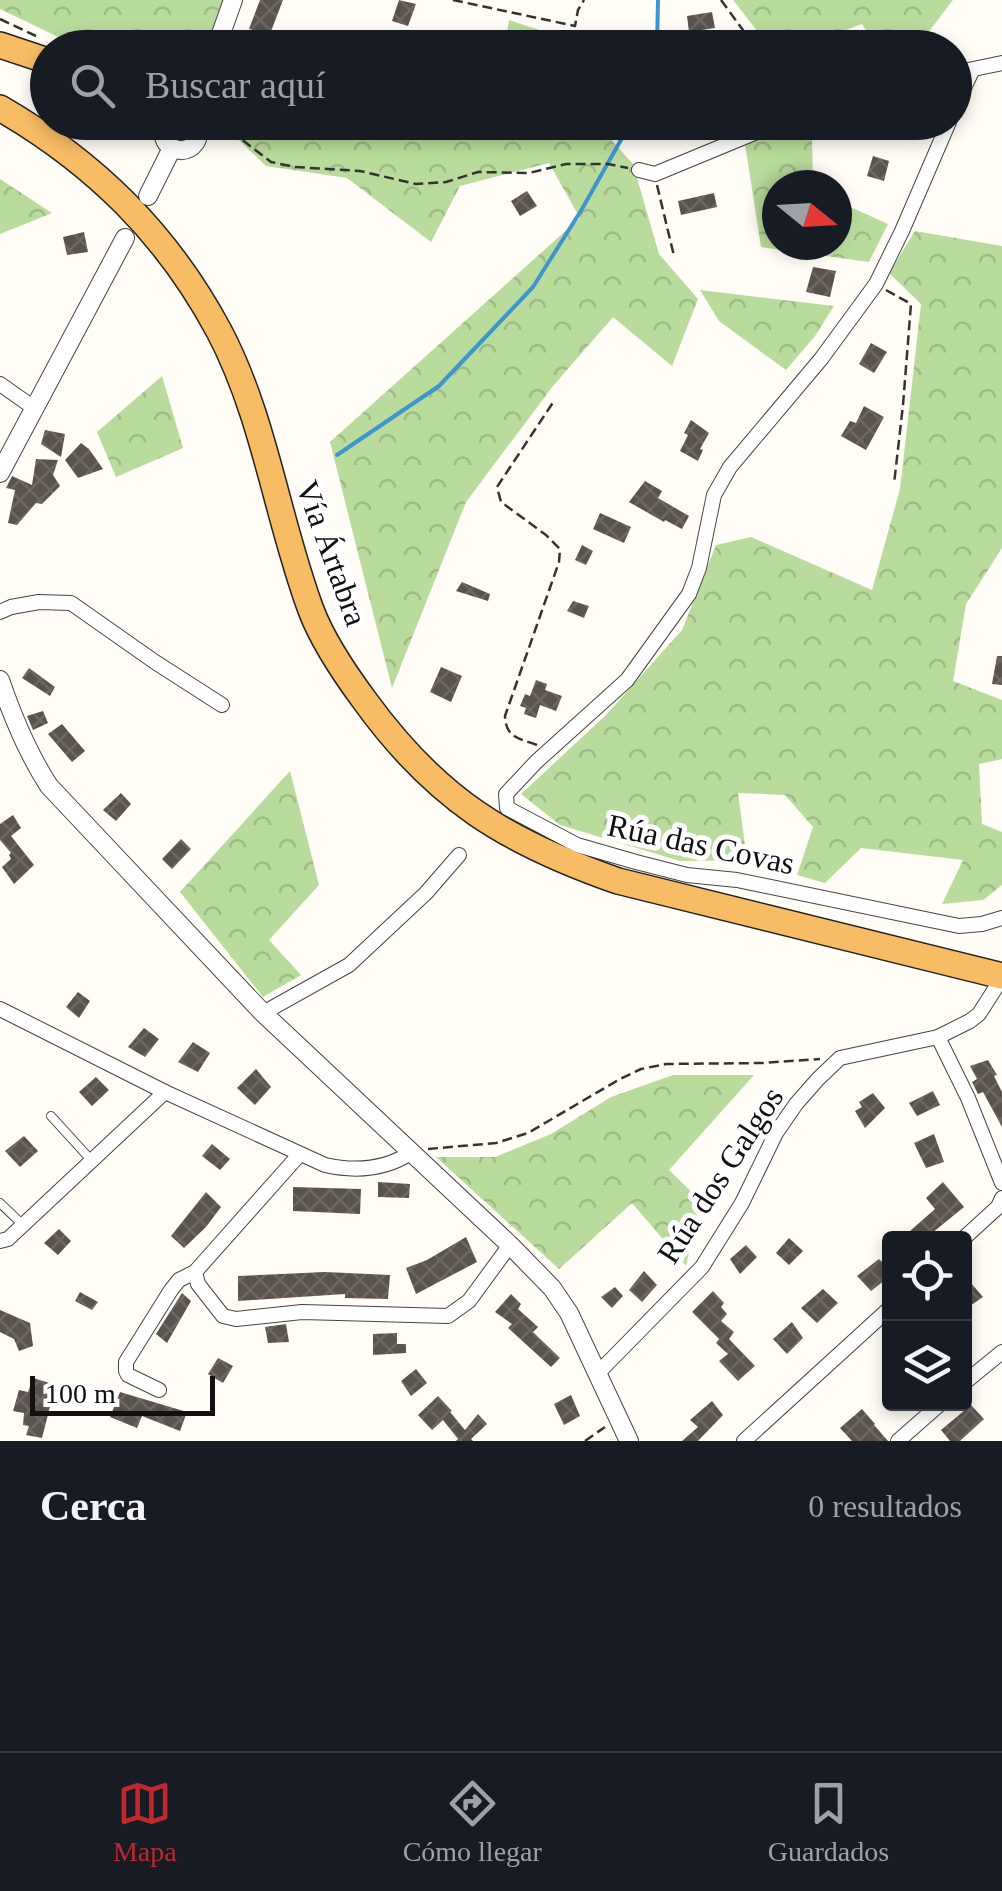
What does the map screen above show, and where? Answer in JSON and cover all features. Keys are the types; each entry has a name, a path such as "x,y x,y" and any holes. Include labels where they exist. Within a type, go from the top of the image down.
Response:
{"highway":[{"path":"0,45 30,49"},
{"name":"Vía Ártabra","path":"0,108 30,126"},
{"name":"Vía Ártabra","path":"51,140 128,204 186,274 220,334 251,407 312,613 348,678 386,731 414,763 456,800 511,836 618,881 1002,977"}],"street":[{"path":"222,30 233,0"},
{"path":"972,71 1002,62"},
{"path":"165,140 172,148 184,150 196,140"},
{"path":"639,170 655,174 737,140"},
{"name":"Rúa das Covas","path":"940,140 876,284 821,359 730,467 714,494 700,568 689,594 627,680 506,794 507,808 577,845 687,874 737,880 959,926 1002,918"},
{"path":"148,196 172,148"},
{"path":"0,473 126,238"},
{"path":"0,384 34,408"},
{"path":"0,612 39,602 71,603 222,705"},
{"path":"0,680 29,755 50,786 263,1013 552,1288 570,1313 629,1441"},
{"path":"263,1013 348,964 426,893 459,855"},
{"path":"840,1058 938,1037 970,1021 979,1014 1002,977"},
{"path":"0,1009 324,1165 368,1169 396,1163 412,1152"},
{"path":"938,1037 1002,1183"},
{"name":"Rúa dos Galgos","path":"598,1373 702,1268 742,1203 776,1133 796,1104 840,1058"},
{"path":"0,1241 8,1240 166,1092"},
{"path":"158,1390 128,1375 126,1362 179,1280 195,1272 299,1155"},
{"path":"972,1231 998,1207 1002,1198"},
{"path":"195,1272 198,1284 219,1313 229,1318 302,1312 442,1317 469,1301 510,1244"},
{"path":"744,1441 882,1315"},
{"path":"972,1376 1002,1352"},
{"path":"898,1441 932,1411"}],"lane":[{"path":"51,1116 92,1161"},
{"path":"0,1203 23,1225"}],"path":[{"path":"453,0 575,26 584,0"},
{"path":"720,0 742,30"},
{"path":"0,19 30,39"},
{"path":"242,140 271,162 360,171 416,184 446,182 478,172 529,173 566,164 608,164 639,170"},
{"path":"655,174 674,256"},
{"path":"876,284 911,304 894,484"},
{"path":"550,750 512,735 506,728 505,716 559,562 560,549 501,502 497,488 554,401"},
{"path":"412,1152 496,1143 528,1133 640,1069 666,1064 840,1058"},
{"path":"585,1441 618,1418"}],"green space":[{"path":"0,0 223,0 212,30 44,30 0,9"},
{"path":"733,0 953,0 930,30 866,30 862,24 846,30 757,30"},
{"path":"509,20 539,30 508,30"},
{"path":"239,140 611,140 633,164 659,254 698,299 672,366 613,317 553,386 466,502 392,688 330,442 580,218 549,163 460,186 431,242 347,178 266,166"},
{"path":"737,140 812,140 813,170 762,170 761,247 745,144"},
{"path":"0,179 52,213 0,234"},
{"path":"852,208 888,224 869,262 852,260"},
{"path":"915,231 1002,246 1002,548 966,604 953,681 1002,700 1002,759 979,764 982,824 1002,832 1002,885 983,900 942,904 963,860 861,848 825,883 797,875 813,827 785,795 738,793 747,860 680,861 560,825 521,794 606,715 682,630 716,545 751,537 872,590 900,489 921,304 889,273"},
{"path":"700,290 834,306 786,370 719,321"},
{"path":"162,376 183,448 116,477 97,432"},
{"path":"290,771 319,885 269,940 301,975 263,997 180,892"},
{"path":"673,1075 754,1075 669,1170 700,1200 686,1266 632,1203 559,1269 436,1157 495,1157 551,1134 611,1097"}],"building":[{"path":"260,0 283,0 272,30 249,29"},
{"path":"399,0 416,4 408,26 392,21"},
{"path":"712,12 715,28 689,30 687,16"},
{"path":"873,156 889,161 884,181 867,176"},
{"path":"527,191 537,206 520,216 511,201"},
{"path":"714,193 717,207 681,215 678,201"},
{"path":"84,232 88,252 67,255 63,237"},
{"path":"813,267 836,271 830,297 806,292"},
{"path":"871,343 887,352 874,373 859,364"},
{"path":"864,406 884,417 866,450 841,436 850,421 856,423"},
{"path":"691,420 709,433 698,461 680,451"},
{"path":"45,430 65,434 61,457 41,444"},
{"path":"81,443 103,469 78,478 65,460"},
{"path":"36,459 58,460 53,475 60,486 42,504 36,503 17,525 8,523 15,490 6,488 12,476 32,485"},
{"path":"645,481 662,491 658,498 689,516 682,529 629,502"},
{"path":"600,513 631,527 624,543 593,529"},
{"path":"582,545 593,551 586,565 575,560"},
{"path":"462,582 490,594 488,601 456,591"},
{"path":"573,601 589,606 584,618 567,611"},
{"path":"997,656 1002,656 1002,685 992,684"},
{"path":"441,667 462,676 451,702 430,692"},
{"path":"29,668 55,687 50,696 22,678"},
{"path":"536,680 547,684 545,690 562,696 556,711 540,705 536,718 524,714 526,708 520,706 525,694 530,696"},
{"path":"43,711 48,723 33,730 27,716"},
{"path":"62,724 85,751 72,762 48,734"},
{"path":"121,793 131,804 116,821 103,810"},
{"path":"13,815 21,828 11,836 34,865 14,884 2,867 11,859 11,853 0,840 0,824"},
{"path":"181,839 191,849 172,869 162,859"},
{"path":"78,992 90,1001 79,1018 66,1007"},
{"path":"144,1028 159,1039 145,1057 128,1047"},
{"path":"193,1042 210,1053 198,1072 178,1062"},
{"path":"988,1060 1002,1092 1002,1127 983,1092 978,1094 972,1082 977,1079 970,1066"},
{"path":"256,1069 271,1087 255,1105 237,1088"},
{"path":"96,1077 109,1090 92,1106 79,1092"},
{"path":"933,1091 940,1105 917,1116 909,1103"},
{"path":"873,1093 885,1108 865,1128 855,1111 862,1107 859,1102"},
{"path":"934,1134 944,1162 926,1168 914,1143"},
{"path":"24,1136 38,1151 20,1167 5,1151"},
{"path":"212,1144 230,1159 220,1170 202,1156"},
{"path":"378,1182 410,1184 409,1198 378,1197"},
{"path":"943,1182 964,1207 934,1231 910,1231 935,1209 926,1198"},
{"path":"293,1187 361,1189 360,1214 293,1211"},
{"path":"206,1192 221,1207 184,1248 171,1236"},
{"path":"59,1229 71,1241 58,1255 44,1243"},
{"path":"466,1237 477,1262 416,1294 406,1268"},
{"path":"789,1238 803,1251 789,1265 776,1253"},
{"path":"746,1245 757,1257 740,1274 730,1259"},
{"path":"879,1259 882,1262 882,1282 871,1291 857,1276"},
{"path":"644,1271 657,1285 642,1302 629,1290"},
{"path":"325,1272 390,1275 388,1299 345,1298 345,1294 238,1301 238,1276"},
{"path":"972,1284 983,1297 972,1305"},
{"path":"615,1287 623,1296 612,1308 601,1297"},
{"path":"823,1289 838,1303 817,1323 801,1308"},
{"path":"713,1291 724,1303 721,1307 727,1314 721,1321 734,1332 729,1339 755,1366 738,1381 719,1361 728,1354 716,1343 719,1339 692,1312"},
{"path":"80,1292 98,1302 92,1310 75,1301"},
{"path":"182,1293 191,1301 167,1343 156,1334"},
{"path":"511,1294 521,1304 518,1309 538,1327 533,1332 560,1358 551,1367 508,1328 512,1324 495,1312"},
{"path":"0,1310 30,1323 33,1346 19,1351 14,1339 0,1332"},
{"path":"792,1322 803,1338 787,1354 773,1339"},
{"path":"286,1324 289,1342 268,1343 265,1327"},
{"path":"397,1333 397,1344 406,1344 406,1353 373,1355 373,1334"},
{"path":"218,1358 233,1366 223,1383 208,1374"},
{"path":"416,1369 427,1383 411,1396 401,1381"},
{"path":"33,1378 53,1384 42,1438 26,1435 29,1426 23,1425 24,1413 13,1411 19,1390 28,1392"},
{"path":"120,1392 187,1412 180,1431 142,1416 137,1428 110,1417"},
{"path":"571,1395 580,1416 564,1425 554,1404"},
{"path":"438,1396 465,1430 478,1414 487,1424 473,1441 456,1441 443,1420 432,1430 418,1415"},
{"path":"712,1401 723,1415 698,1441 682,1441 698,1427 690,1420"},
{"path":"972,1406 984,1419 960,1441 950,1441 941,1430 964,1411 972,1411"},
{"path":"862,1409 888,1441 852,1441 840,1428"}],"waterway":[{"path":"657,30 658,0"},
{"path":"337,455 439,386 533,287 621,140"}]}
